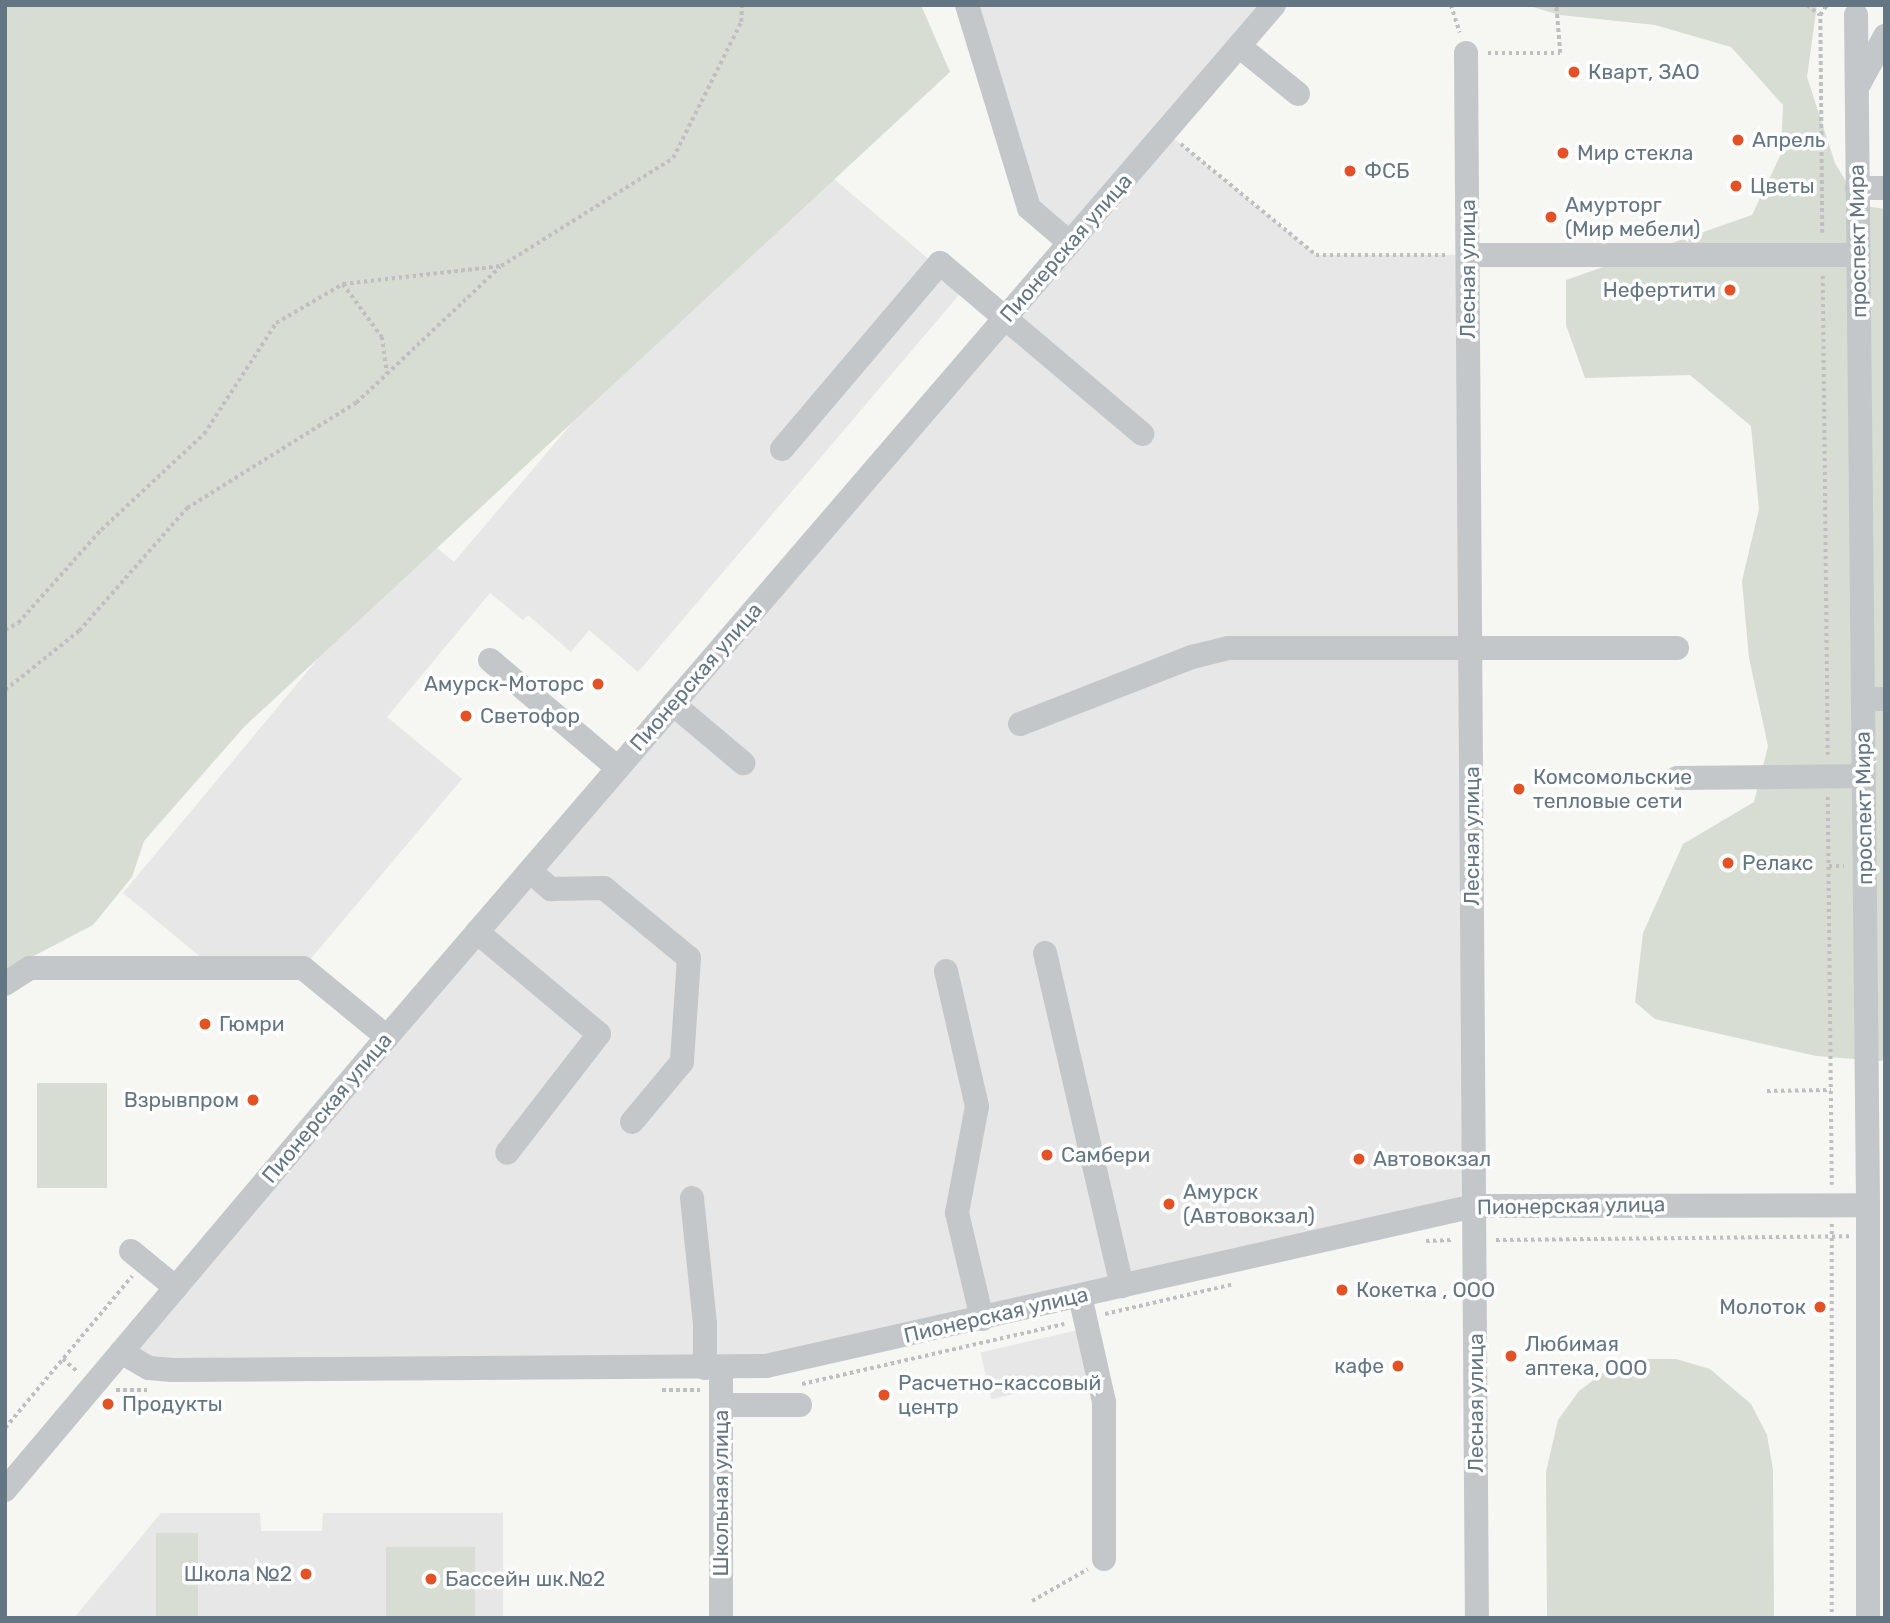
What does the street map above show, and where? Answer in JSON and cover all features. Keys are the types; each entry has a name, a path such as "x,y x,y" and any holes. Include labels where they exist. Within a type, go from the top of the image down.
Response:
{"street":[{"path":"967,5 1029,208 1070,243"},
{"name":"Пионерская улица","path":"5,1490 387,1037 1275,5"},
{"path":"1846,10 1885,35 1857,90"},
{"name":"проспект Мира","path":"1846,10 1857,90 1858,255 1874,699 1863,776 1868,1205 1876,1406 1868,1618"},
{"path":"1239,46 1297,94"},
{"name":"Лесная улица","path":"1466,53 1477,1618"},
{"path":"1857,188 1885,187"},
{"path":"1468,255 1858,255"},
{"path":"782,449 940,263 1142,434"},
{"path":"1020,724 1192,657 1228,648 1677,648"},
{"path":"490,660 618,768"},
{"path":"673,704 743,764"},
{"path":"1677,778 1863,776"},
{"path":"530,871 551,889 604,888 689,958 682,1062 632,1122"},
{"path":"477,932 599,1034 507,1153"},
{"path":"1045,953 1122,1286"},
{"path":"5,984 30,968 303,968 387,1037"},
{"path":"946,971 977,1106 957,1213 982,1319"},
{"name":"Школьная улица","path":"692,1198 705,1324 721,1405 721,1618"},
{"name":"Пионерская улица","path":"121,1352 149,1368 172,1370 766,1366 1474,1206 1868,1205"},
{"path":"137,1256 176,1288"},
{"path":"1080,1296 1104,1402 1104,1559"},
{"path":"721,1405 800,1405"}],"path":[{"path":"5,690 79,631 187,508 356,403 501,266 673,158 741,22 742,5"},
{"path":"1451,5 1466,53 1560,53 1556,5"},
{"path":"1807,5 1846,10"},
{"path":"1827,5 1846,10"},
{"path":"1832,1618 1832,1205 1823,255 1846,10"},
{"path":"1166,132 1316,255 1468,255"},
{"path":"5,630 18,623 102,530 204,434 276,323 343,284 501,266"},
{"path":"343,284 382,337 387,374"},
{"path":"1767,1091 1831,1090"},
{"path":"5,1427 137,1256"},
{"path":"1032,1601 1104,1559"}],"shaded area":[{"path":"5,5 921,5 950,72 244,727 144,841 132,877 93,925 5,971"},
{"path":"967,5 1274,5 1166,132 1316,255 1468,255 1474,1206 807,1359 172,1370 126,1357 1070,243 1029,208"},
{"path":"1526,5 1817,5 1807,77 1835,163 1860,205 1885,209 1885,1059 1880,1061 1816,1056 1655,1019 1635,1002 1643,933 1683,844 1754,802 1768,746 1749,658 1742,581 1759,509 1751,426 1690,375 1585,378 1566,325 1566,280 1752,215 1781,154 1783,105 1731,47 1655,25 1560,15"},
{"path":"802,152 964,289 638,672 589,630 571,652 528,615 523,620 490,593 387,717 462,779 303,968 214,968 123,893 421,535 454,562"},
{"path":"37,1083 107,1083 107,1188 37,1188"},
{"path":"1078,1330 1089,1377 991,1399 981,1352"},
{"path":"1641,1359 1676,1359 1710,1369 1751,1404 1767,1435 1773,1470 1774,1618 1547,1618 1546,1472 1558,1420 1579,1391 1607,1370"},
{"name":"Школа №2","path":"161,1513 260,1513 261,1531 322,1531 323,1513 503,1513 503,1618 74,1618"},
{"path":"156,1533 198,1533 198,1618 156,1618"},
{"name":"Бассейн шк.№2","path":"386,1547 475,1547 475,1618 386,1618"}],"place":[{"name":"Кварт, ЗАО","path":"1574,72"},
{"name":"Апрель","path":"1738,140"},
{"name":"Мир стекла","path":"1563,153"},
{"name":"ФСБ","path":"1350,171"},
{"name":"Цветы","path":"1736,186"},
{"name":"Амурторг (Мир мебели)","path":"1551,217"},
{"name":"Нефертити","path":"1730,290"},
{"name":"Амурск-Моторс","path":"598,684"},
{"name":"Светофор","path":"466,716"},
{"name":"Комсомольские тепловые сети","path":"1519,789"},
{"name":"Релакс","path":"1728,863"},
{"name":"Гюмри","path":"205,1024"},
{"name":"Взрывпром","path":"253,1100"},
{"name":"Самбери","path":"1047,1155"},
{"name":"Автовокзал","path":"1359,1159"},
{"name":"Амурск (Автовокзал)","path":"1169,1204"},
{"name":"Кокетка , ООО","path":"1342,1290"},
{"name":"Молоток","path":"1820,1307"},
{"name":"Любимая аптека, ООО","path":"1511,1356"},
{"name":"кафе","path":"1398,1366"},
{"name":"Расчетно-кассовый центр","path":"884,1395"},
{"name":"Продукты","path":"108,1404"},
{"name":"Школа №2","path":"306,1574"},
{"name":"Бассейн шк.№2","path":"431,1579"}]}
